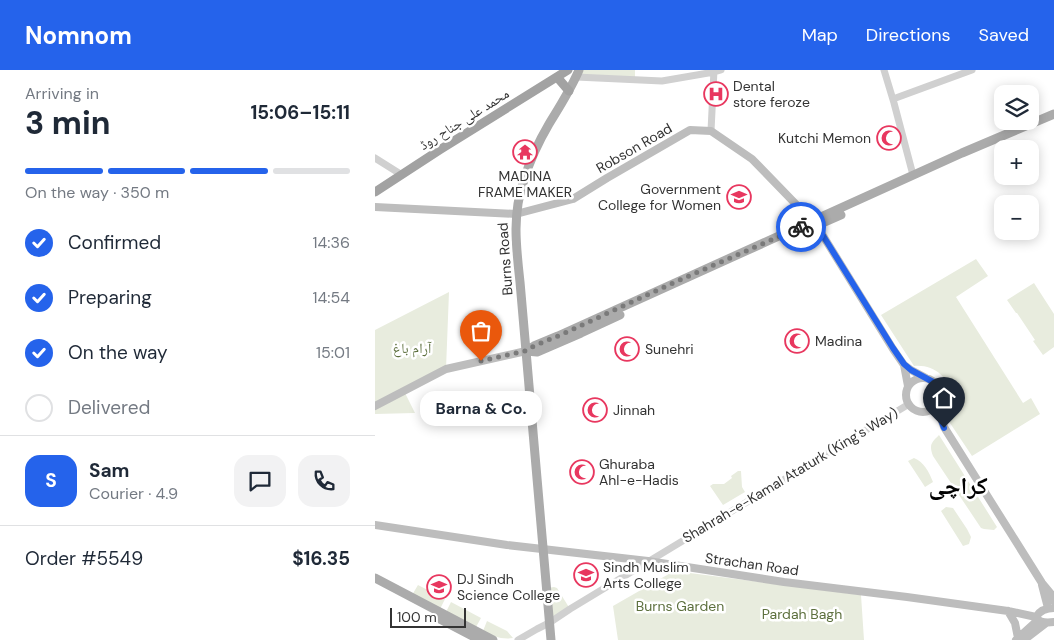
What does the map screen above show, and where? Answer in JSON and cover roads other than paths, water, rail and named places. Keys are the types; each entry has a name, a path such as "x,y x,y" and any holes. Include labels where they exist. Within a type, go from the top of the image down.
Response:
{"highway":[{"name":"محمد علی جناح روڈ","path":"375,192 568,70"},
{"path":"557,77 569,91"}],"main road":[{"name":"Burns Road","path":"551,640 525,351 516,241 516,214 523,180 530,164 548,126 578,74"},
{"path":"815,224 913,175 1054,114"},
{"path":"375,406 446,369 525,351 682,279 815,224 1054,120"},
{"name":"Robson Road","path":"375,207 516,214 573,199 690,130 711,131"},
{"path":"711,131 752,159 815,224 904,364 935,383 939,388 939,415 944,428 1054,601"},
{"path":"904,364 908,386"},
{"path":"929,379 919,378 914,380 908,386 906,392 907,400 917,411 933,417 944,428"},
{"path":"923,412 932,409 939,402 940,397"},
{"name":"Strachan Road","path":"375,525 507,545 648,561 784,582 1008,611 1044,620"},
{"path":"375,578 493,640"},
{"path":"1008,611 1016,627 1019,640 1044,620 1041,611 1051,608 1042,583"},
{"path":"375,584 480,640"}],"street":[{"path":"884,70 913,175"},
{"path":"893,99 972,70"},
{"path":"578,74 662,81 717,71 711,131"},
{"path":"375,158 402,175"},
{"name":"Shahrah-e-Kamal Ataturk (King's Way)","path":"518,640 909,404"}],"place":[{"name":"Dental store feroze","path":"716,94"},
{"name":"Kutchi Memon","path":"889,138"},
{"name":"MADINA FRAME MAKER","path":"525,152"},
{"name":"Government College for Women","path":"739,197"},
{"name":"Madina","path":"797,341"},
{"name":"Sunehri","path":"627,349"},
{"name":"Barna & Co.","path":"481,361"},
{"name":"Jinnah","path":"595,410"},
{"name":"Ghuraba Ahl-e-Hadis","path":"582,472"},
{"name":"Sindh Muslim Arts College","path":"586,575"},
{"name":"DJ Sindh Science College","path":"439,587"}],"district":[{"name":"کراچی","path":"958,485"}],"park label":[{"name":"آرام باغ","path":"412,348"},
{"name":"Burns Garden","path":"680,606"},
{"name":"Pardah Bagh","path":"802,614"}]}
